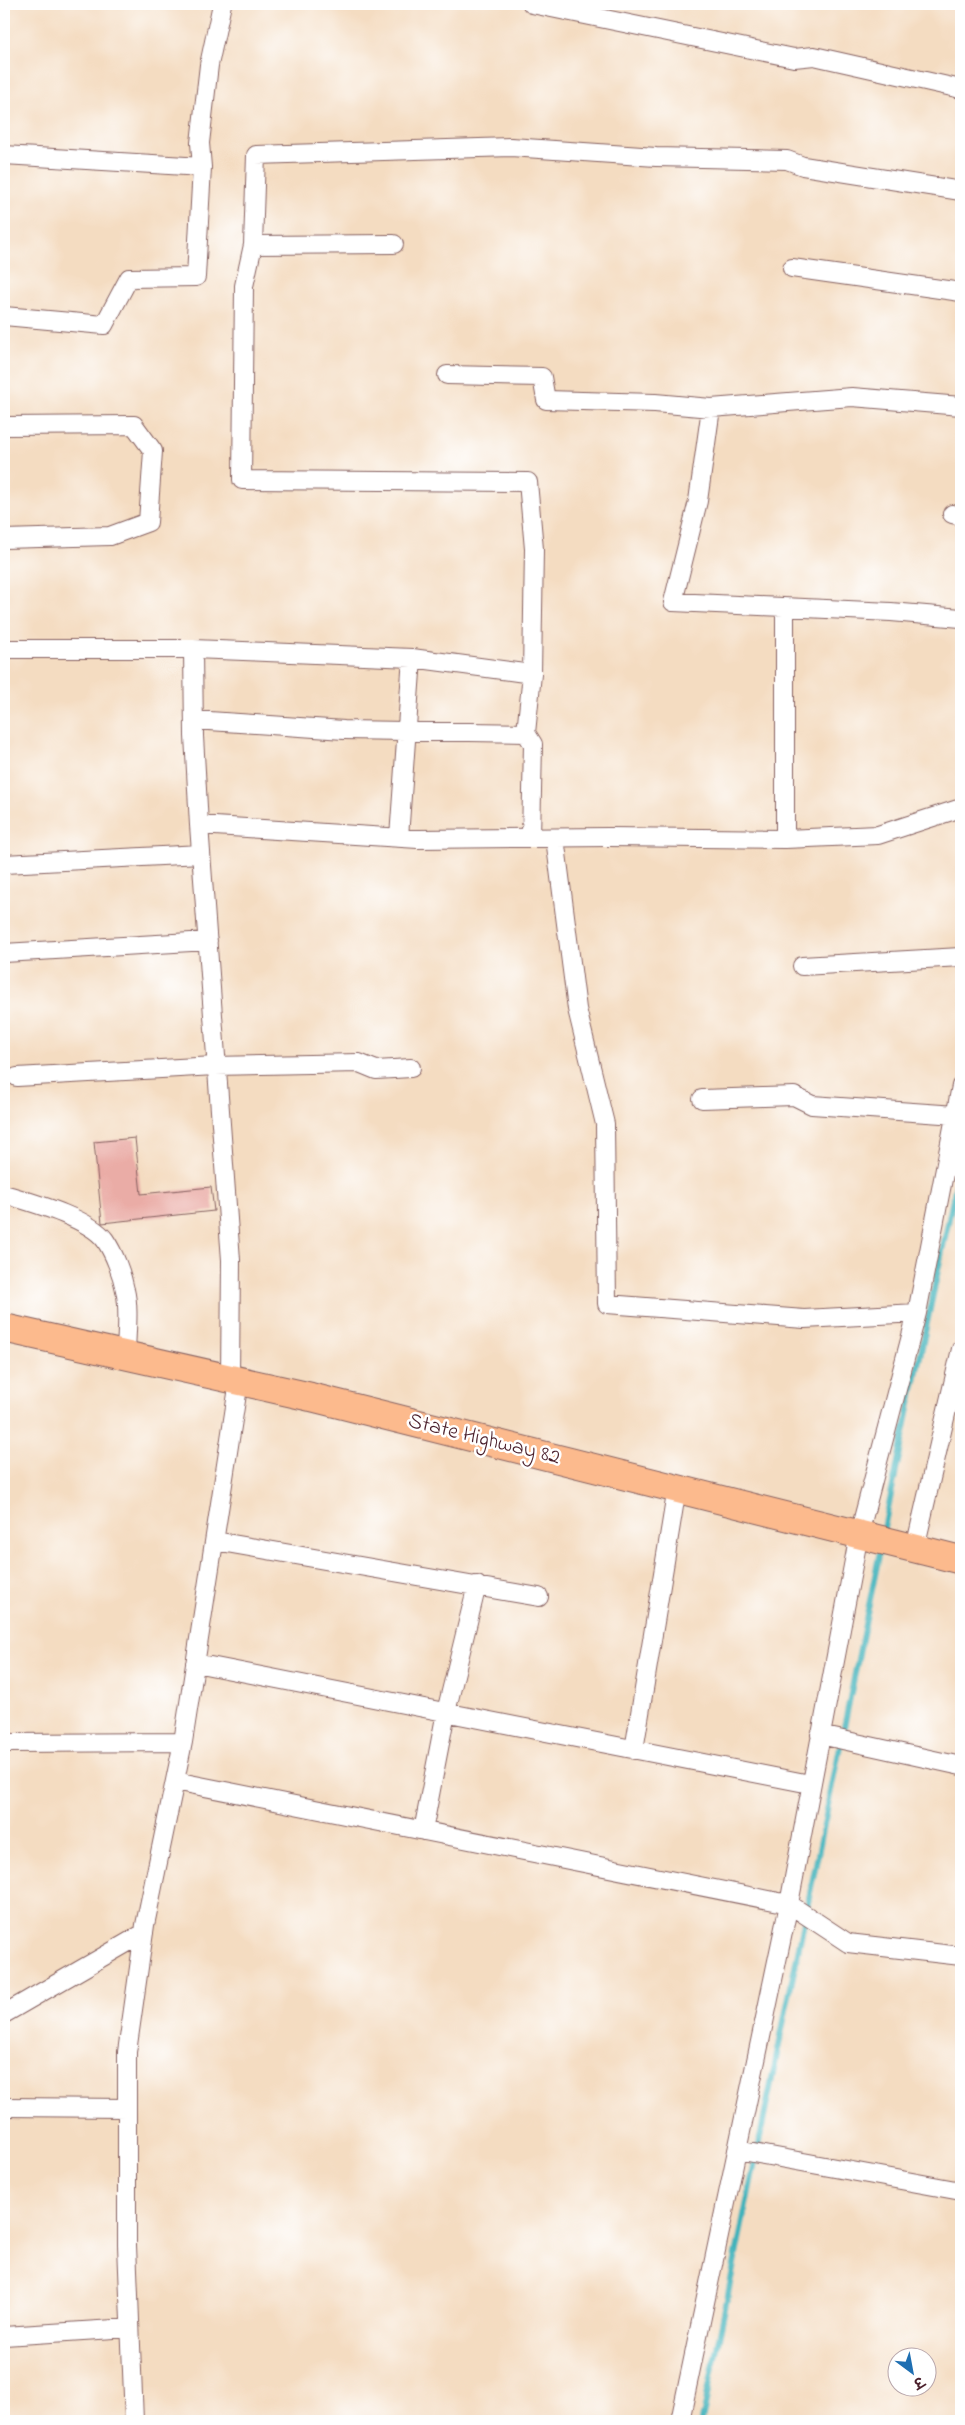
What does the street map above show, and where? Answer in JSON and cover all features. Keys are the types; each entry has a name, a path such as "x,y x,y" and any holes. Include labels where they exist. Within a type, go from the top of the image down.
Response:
{"main road":[{"name":"State Highway 82","path":"4,1328 235,1380 677,1488 961,1560"}],"street":[{"path":"4,316 104,325 129,278 196,277 202,167 200,143 209,65 222,4"},
{"path":"532,4 794,58 814,56 900,77 961,89"},
{"path":"531,838 532,744 526,733 532,674 534,548 528,482 242,480 244,286 253,245 256,155 511,147 656,157 786,160 803,166 961,191"},
{"path":"4,155 202,167"},
{"path":"253,245 394,244"},
{"path":"792,268 961,292"},
{"path":"447,375 542,377 546,400 655,403 711,408 852,397 961,406"},
{"path":"711,408 698,501 673,602 891,612 961,618"},
{"path":"4,426 134,425 152,451 148,522 110,536 4,539"},
{"path":"785,608 785,839"},
{"path":"4,649 193,649 412,658 532,674"},
{"path":"134,2421 127,2245 127,2052 144,1933 183,1742 214,1541 235,1380 231,1260 215,1066 199,825 193,649"},
{"path":"399,838 412,658"},
{"path":"194,720 406,731 526,733"},
{"path":"199,825 399,838 785,839 878,835 961,808"},
{"path":"555,838 577,1009 605,1124 607,1304 804,1319 917,1313"},
{"path":"4,864 201,854"},
{"path":"4,952 208,941"},
{"path":"802,966 961,957"},
{"path":"17,1077 215,1066 359,1064 376,1070 411,1068"},
{"path":"884,1540 917,1313 961,1086"},
{"path":"702,1099 794,1096 812,1105 956,1115"},
{"path":"4,1194 42,1205 78,1221 104,1239 117,1265 126,1291 126,1356"},
{"path":"680,2421 742,2150 793,1906 810,1784 826,1737 884,1540 961,1349"},
{"path":"634,1750 677,1488"},
{"path":"214,1541 539,1597"},
{"path":"423,1831 446,1712 477,1585"},
{"path":"195,1663 810,1784"},
{"path":"826,1737 961,1766"},
{"path":"4,1743 183,1742"},
{"path":"175,1782 793,1906 848,1943 961,1956"},
{"path":"4,2014 144,1933"},
{"path":"4,2107 127,2108"},
{"path":"742,2150 961,2191"},
{"path":"4,2336 130,2328"}],"building":[{"path":"135,1138 141,1194 211,1187 214,1211 102,1223 94,1142"}],"waterway":[{"path":"883,1533 961,1161"},
{"path":"702,2421 881,1546"}]}
